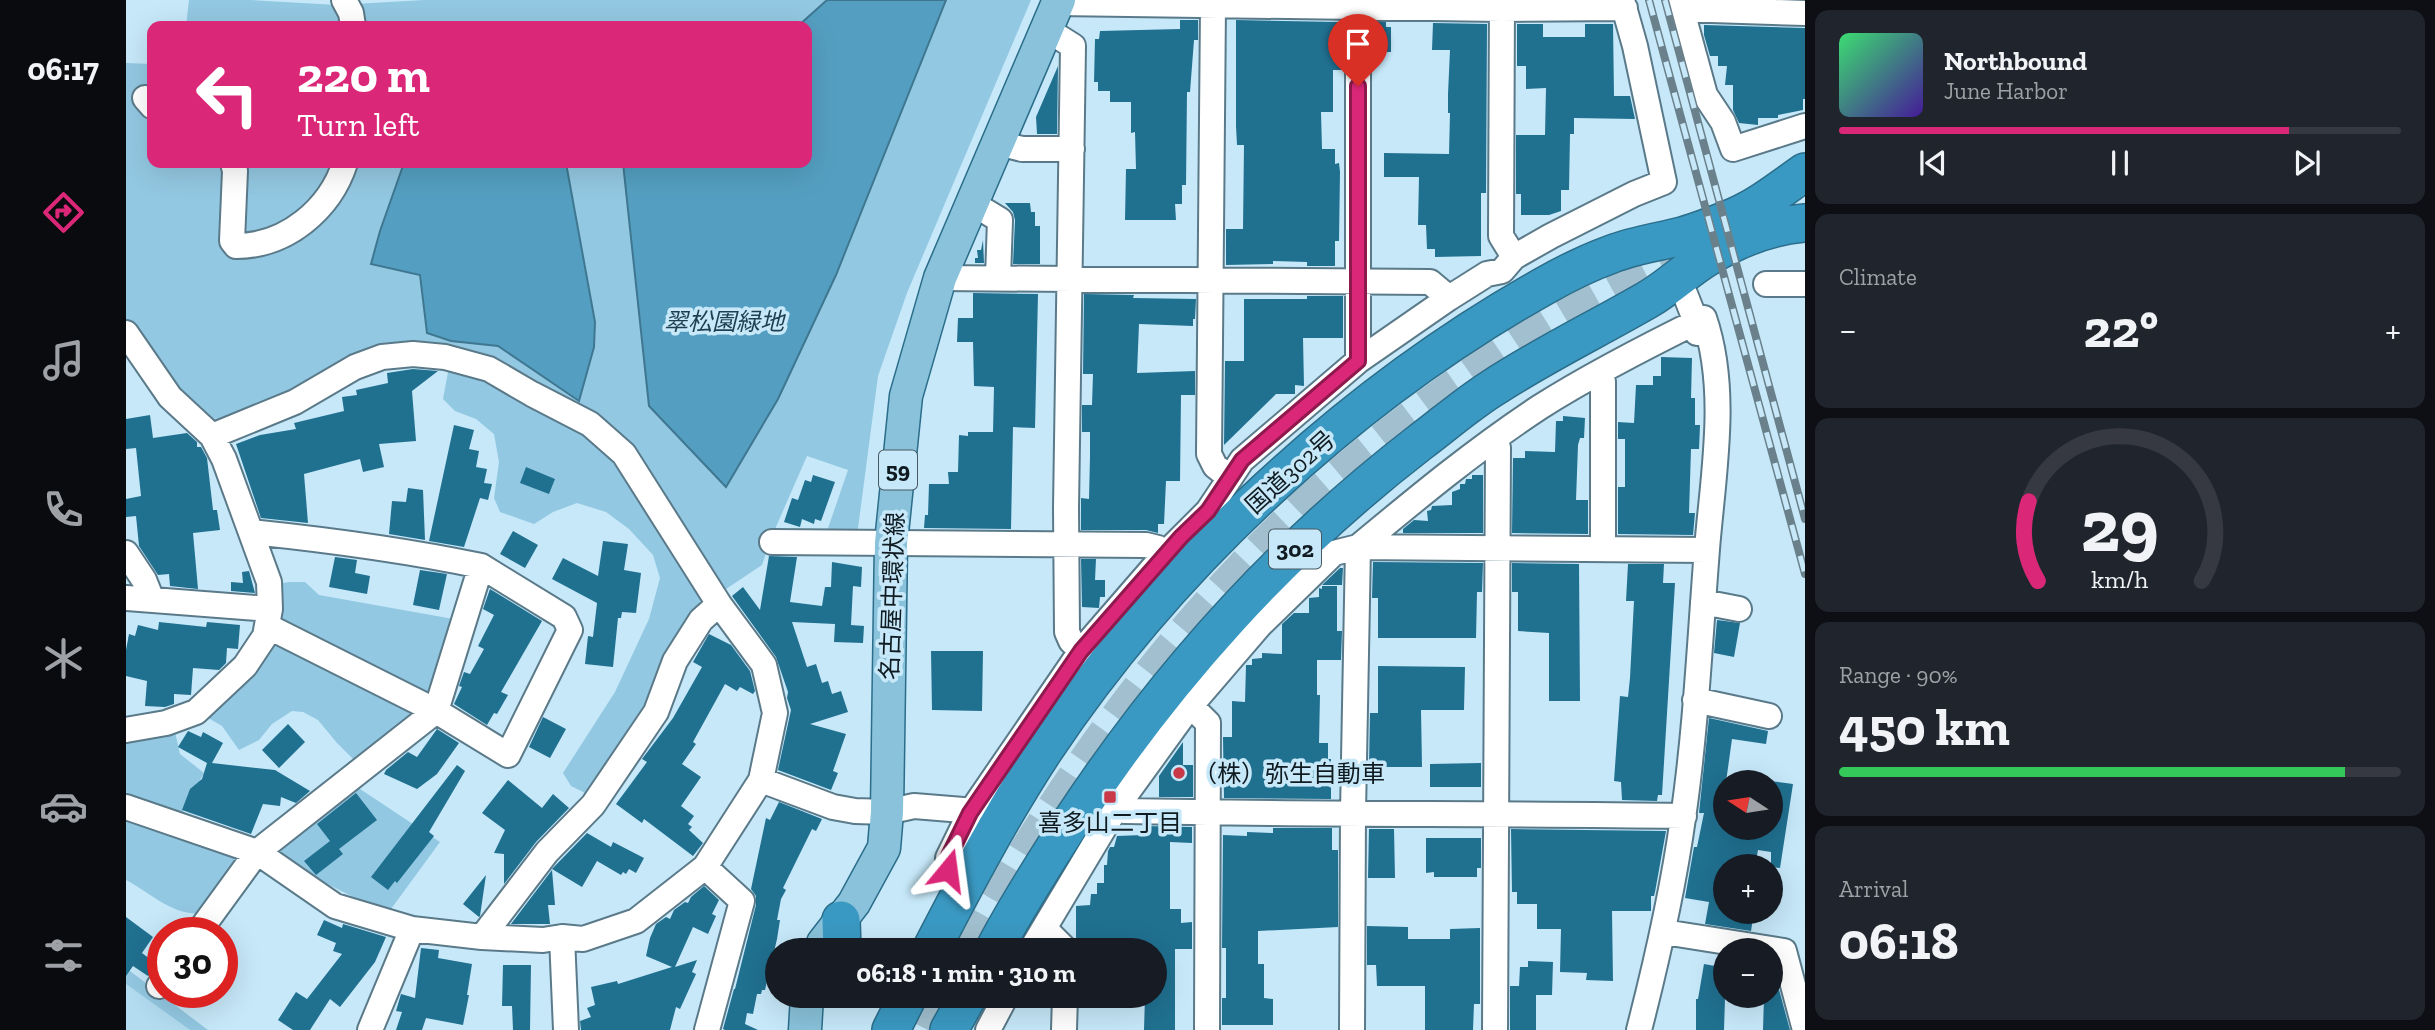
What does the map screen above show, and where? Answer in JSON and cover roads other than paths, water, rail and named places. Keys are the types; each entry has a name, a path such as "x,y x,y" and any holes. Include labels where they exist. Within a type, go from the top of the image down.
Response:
{"highway":[{"name":"国道302号","path":"937,938 1019,789 1074,708 1151,612 1251,505 1349,419 1406,375 1462,336 1549,283 1611,254 1682,236 1734,217 1756,206 1805,172"},
{"name":"302","path":"1001,938 1052,852 1111,762 1164,692 1229,615 1361,488 1489,390 1650,299 1706,258 1760,231 1805,223"},
{"path":"891,1030 902,1008"},
{"path":"949,1030 961,1008"}],"main road":[{"name":"名古屋中環状線","path":"841,935 854,903 884,848 887,812 891,543 906,396 940,278 1054,11"},
{"path":"805,1030 806,1008"}],"street":[{"path":"344,0 352,21"},
{"path":"1358,4 1358,361"},
{"path":"961,892 948,870 948,858 970,813 1081,651 1166,554 1208,511 1242,460 1358,361 1449,298 1587,216 1664,182 1635,46 1623,4 1358,4 1054,11 1073,46 1067,632 1071,641 1081,651"},
{"path":"1502,5 1501,236 1508,264"},
{"path":"1805,13 1680,5 1704,94 1723,121 1733,149 1805,125"},
{"path":"1213,6 1209,454 1215,466 1229,477"},
{"path":"998,143 1022,149 1072,149"},
{"path":"234,168 232,241 236,246 250,246 276,238 316,214 339,182 343,168"},
{"path":"972,203 1000,220 998,278"},
{"path":"1508,264 1549,283"},
{"path":"940,278 1430,282 1449,298"},
{"path":"1766,285 1805,284"},
{"path":"1685,294 1697,327"},
{"path":"1352,1030 1358,547 1458,465 1538,409 1600,373 1697,327 1704,318 1709,332 1718,411 1695,700 1684,816 1664,932 1639,1030"},
{"path":"126,333 170,397 212,436 225,459 270,582 269,617 265,636 245,666 196,712 166,723 126,730"},
{"path":"1538,409 1553,352"},
{"path":"126,807 257,852 335,906 412,929 482,937 583,939 636,921 705,867 761,780 775,713 764,664 719,604 625,454 590,424 489,369 445,357 413,354 382,357 355,367 295,401 212,436"},
{"path":"1600,373 1603,382 1603,548"},
{"path":"1495,1030 1498,548 1496,440"},
{"path":"126,598 269,617 436,711 508,755 570,630 564,617 481,565 351,543 252,532"},
{"path":"772,542 1146,545 1158,548 1166,554"},
{"path":"1039,938 1116,808 1187,710 1261,625 1334,552 1358,547 1707,550"},
{"path":"126,553 144,580 152,600"},
{"path":"210,917 257,852 436,711 481,565"},
{"path":"1703,602 1739,609"},
{"path":"482,937 547,852 593,805 656,712 681,650 701,620 719,604"},
{"path":"1695,700 1769,716"},
{"path":"1187,710 1197,712 1208,723 1207,1030"},
{"path":"761,780 833,807 855,811 887,812 914,806 963,810 970,813"},
{"path":"1116,808 1125,811 1209,813 1684,816"},
{"path":"705,867 742,901 706,1030"},
{"path":"370,1030 412,929"},
{"path":"1664,932 1784,951 1805,1030"},
{"path":"562,937 566,1030"},
{"path":"988,1030 1000,1008"},
{"path":"1064,1030 1065,1008"}],"tunnel":[{"path":"977,938 1040,832 1118,718 1204,611 1300,512 1404,425 1529,337 1621,282 1719,237"},
{"path":"928,1030 939,1008"}],"railway":[{"path":"1649,0 1805,574"},
{"path":"1665,0 1805,519"}],"place":[{"name":"（株）弥生自動車","path":"1179,773"},
{"name":"喜多山二丁目","path":"1110,797"}],"park label":[{"name":"翠松園緑地","path":"724,321"}]}
